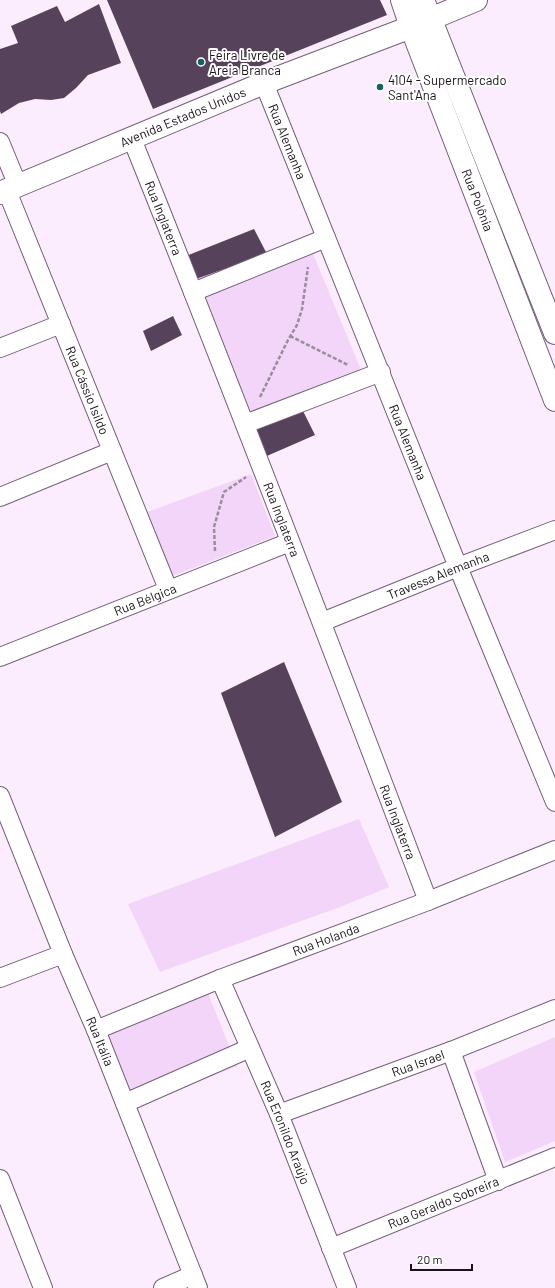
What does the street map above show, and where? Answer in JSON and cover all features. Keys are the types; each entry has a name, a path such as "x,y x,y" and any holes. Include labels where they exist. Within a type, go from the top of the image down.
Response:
{"street":[{"name":"Rua Polônia","path":"402,0 421,15 555,333"},
{"name":"Avenida Estados Unidos","path":"8,190 132,139 421,15 476,0"},
{"name":"Rua Polônia","path":"421,15 555,400"},
{"name":"Rua Alemanha","path":"264,83 318,241 381,372 458,566 555,802"},
{"name":"Rua Inglaterra","path":"132,139 322,622 428,901"},
{"name":"Rua Cássio Isildo","path":"0,142 8,190 168,589"},
{"path":"193,292 318,241"},
{"path":"0,348 61,324"},
{"path":"245,424 381,372"},
{"path":"0,498 112,452"},
{"name":"Travessa Alemanha","path":"322,622 458,566 555,530"},
{"name":"Rua Bélgica","path":"0,657 168,589 290,542"},
{"name":"Rua Itália","path":"0,796 63,954 96,1030 196,1282"},
{"name":"Rua Holanda","path":"96,1030 220,979 428,901 555,850"},
{"path":"0,978 63,954"},
{"name":"Rua Eronildo Araújo","path":"220,979 279,1114 347,1288"},
{"name":"Rua Israel","path":"279,1114 451,1051 555,1009"},
{"path":"125,1103 250,1048"},
{"path":"451,1051 498,1180"},
{"name":"Rua Geraldo Sobreira","path":"331,1248 555,1158"},
{"path":"0,1179 43,1288"},
{"path":"163,1288 196,1282"}],"path":[{"path":"258,401 290,336 298,325 302,309 311,249 318,241"},
{"path":"290,336 349,365"},
{"path":"222,569 215,550 214,528 224,492 262,468"}],"shaded area":[{"path":"311,249 362,372 248,421 200,293"},
{"path":"251,474 275,536 167,578 142,514"},
{"path":"359,819 389,887 340,907 160,972 128,904"},
{"path":"208,993 237,1066 129,1109 102,1033"},
{"path":"555,1037 555,1141 505,1162 474,1072"}],"building":[{"name":"Feira Livre de Areia Branca","path":"107,0 380,0 387,15 153,109"},
{"path":"99,4 121,63 88,75 64,98 51,100 35,99 19,103 1,114 0,49 18,43 11,26 57,6 65,22"},
{"path":"254,229 267,254 196,279 186,256"},
{"path":"173,316 182,335 151,351 143,331"},
{"path":"303,411 315,435 260,459 248,431"},
{"path":"284,662 342,802 275,837 221,693"}],"place":[{"name":"Feira Livre de Areia Branca","path":"201,62"},
{"name":"4104 - Supermercado Sant'Ana","path":"380,87"}]}
